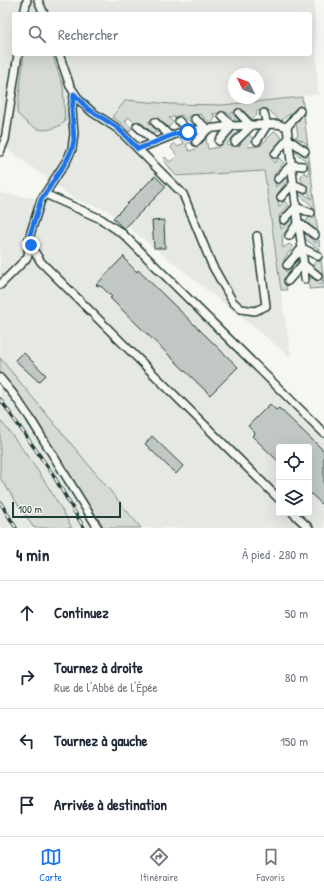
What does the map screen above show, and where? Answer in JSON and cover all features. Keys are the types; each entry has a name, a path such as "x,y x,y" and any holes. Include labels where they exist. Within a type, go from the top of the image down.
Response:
{"street":[{"path":"24,12 27,0"},
{"path":"38,0 43,12"},
{"path":"0,152 4,140 18,56"},
{"path":"60,56 74,94 88,109 118,128 183,194 212,265 233,302 241,309 255,311 266,306 257,236"},
{"path":"0,285 28,256 29,240 39,206 67,160 73,144 72,110 74,94"},
{"path":"300,111 287,127 302,248 304,279"},
{"path":"239,113 251,126"},
{"path":"264,113 268,125"},
{"path":"222,116 232,126"},
{"path":"196,119 208,129"},
{"path":"179,121 188,132"},
{"path":"155,122 170,136"},
{"path":"138,149 181,132 232,126 277,124 287,127"},
{"path":"257,141 268,125"},
{"path":"137,126 155,142"},
{"path":"220,141 232,126"},
{"path":"235,142 251,126"},
{"path":"196,142 208,129"},
{"path":"288,139 305,150"},
{"path":"275,154 288,139"},
{"path":"278,178 291,165 303,166"},
{"path":"293,184 304,189"},
{"path":"281,197 293,184"},
{"path":"45,194 101,219 122,234 324,433"},
{"path":"296,207 311,212"},
{"path":"284,220 296,207"},
{"path":"298,222 315,235"},
{"path":"289,236 298,222"},
{"path":"29,240 35,255 41,262 276,496"},
{"path":"302,248 318,256"},
{"path":"287,264 302,248"},
{"path":"303,264 318,276"},
{"path":"288,280 303,264"},
{"path":"0,378 30,418 98,528"},
{"path":"296,516 309,528"}],"shaded area":[{"path":"0,0 314,0 318,94 264,100 264,68 228,68 228,104 112,117 120,122 175,178 225,172 262,170 291,357 107,210 74,199 0,143"},
{"path":"24,56 53,56 63,86 65,122 51,129 39,129 28,124 17,113"},
{"path":"302,97 324,288 309,289 309,277 316,280 319,285 323,282 319,277 320,273 312,267 316,261 320,262 318,249 304,238 303,232 316,243 316,230 306,222 310,215 313,219 313,207 299,194 299,191 312,199 300,178 304,172 309,176 308,162 293,151 292,146 307,157 306,143 295,137 298,135 296,123 302,115 300,105 281,121 267,109 256,111 257,115 252,119 243,112 231,113 244,124 240,124 226,112 212,114 216,117 211,124 200,114 188,116 202,128 197,128 182,115 169,118 173,122 169,127 157,119 148,122 159,132 153,133 139,121 136,123 128,117 125,122 132,128 129,132 120,122 112,117 126,100 171,104 222,105 264,104 264,101"},
{"path":"235,130 239,131 226,145 239,146 248,134 253,138 247,147 260,146 275,131 283,139 270,155 274,163 279,158 284,163 274,175 276,187 288,173 288,179 277,195 279,207 284,201 289,205 279,216 281,229 294,216 294,221 282,236 283,248 289,244 293,247 284,259 286,272 298,259 298,263 284,279 287,290 281,290 264,171 176,176 163,159 165,157 170,162 177,155 171,148 174,143 178,147 184,143 180,139 184,135 189,134 193,141 186,145 189,151 196,149 206,139 208,149 219,147"},
{"path":"0,193 52,201 67,206 96,218 121,236 324,436 324,528 141,528 0,358"},
{"path":"0,358 141,528 104,528 13,387 0,372"},
{"path":"0,372 13,387 104,528 72,528 58,500 14,436 0,419"},
{"path":"0,420 39,472 72,528 34,528 0,478"},
{"path":"0,478 34,528 0,528"}],"building":[{"path":"155,176 166,187 124,229 113,218"},
{"path":"164,220 165,248 154,248 152,221"},
{"path":"124,256 127,262 137,272 138,270 238,367 210,395 110,298 112,297 102,287 96,285"},
{"path":"23,352 46,375 39,382 15,360"},
{"path":"270,404 276,410 279,408 324,451 324,506 312,495 312,444 276,444 276,459 252,436 255,433 248,426"},
{"path":"152,436 183,466 176,474 145,444"}],"railway":[{"path":"0,399 52,473 84,528"},
{"path":"0,502 16,528"}],"route":[{"path":"31,245 29,240 30,235 41,200 67,160 73,144 74,134 72,110 74,94 97,116 118,128 138,149 175,134 188,132"}]}
